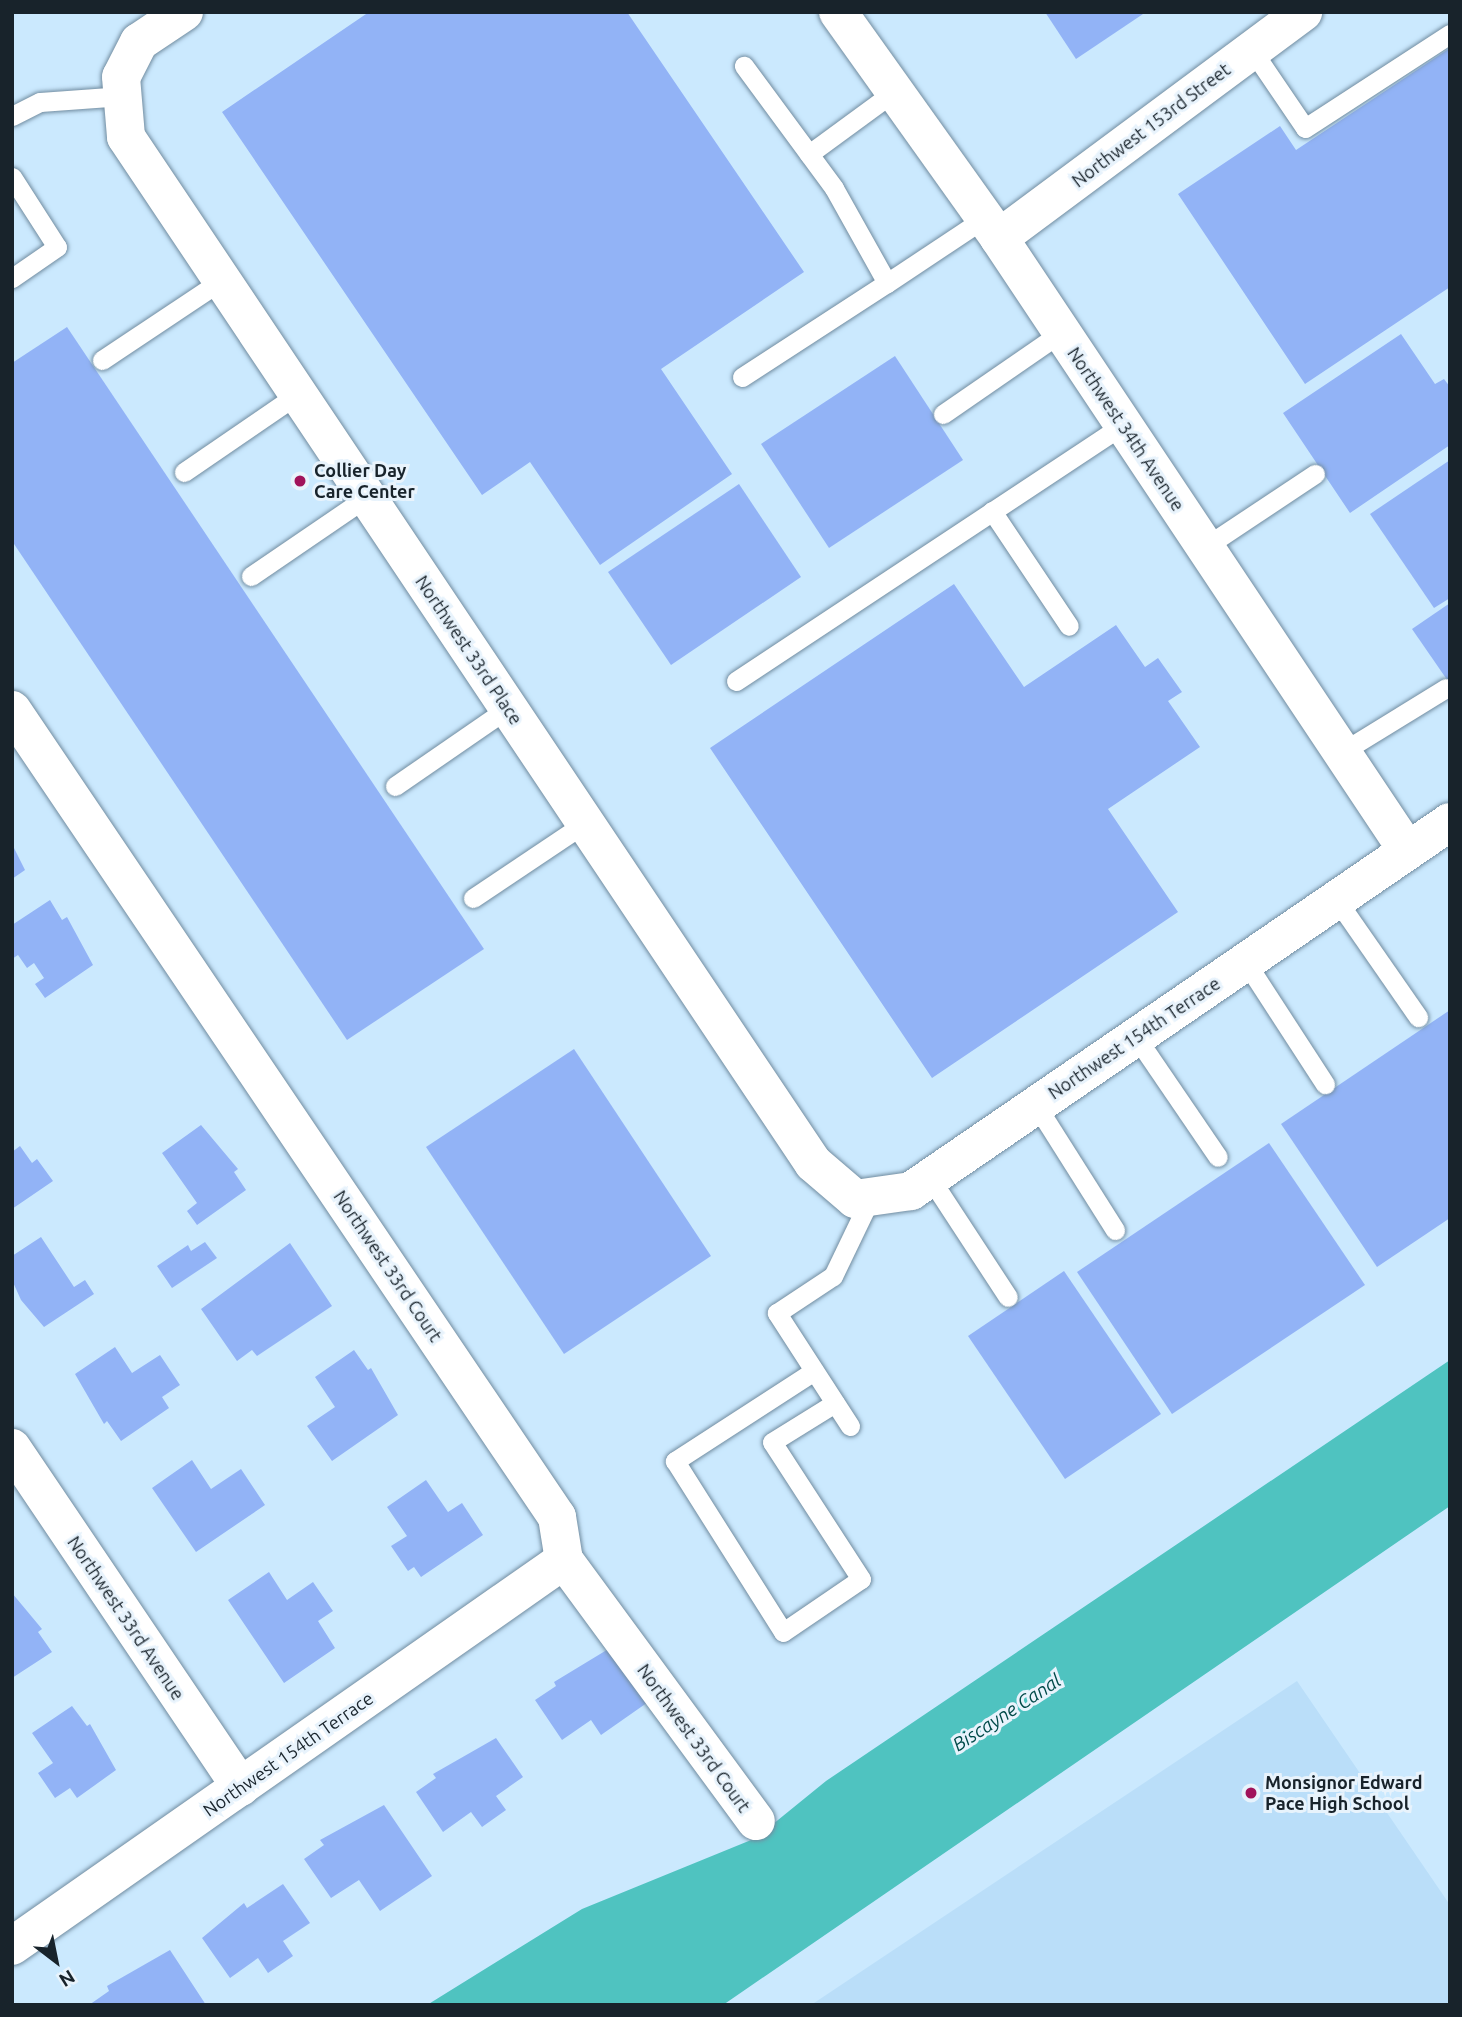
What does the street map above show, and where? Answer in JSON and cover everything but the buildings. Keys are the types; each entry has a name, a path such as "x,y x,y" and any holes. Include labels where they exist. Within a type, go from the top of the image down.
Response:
{"street":[{"path":"123,96 121,77 139,42 184,12"},
{"name":"Northwest 34th Avenue","path":"838,12 992,228 1407,850"},
{"name":"Northwest 153rd Street","path":"992,228 1252,50 1303,12"},
{"name":"Northwest 33rd Place","path":"123,96 126,137 813,1163"},
{"name":"Northwest 33rd Court","path":"12,710 557,1517 564,1560 756,1821"},
{"name":"Northwest 154th Terrace","path":"813,1163 855,1199 911,1191 1450,822"},
{"name":"Northwest 33rd Avenue","path":"12,1448 241,1787"},
{"name":"Northwest 154th Terrace","path":"12,1946 564,1560"}],"lane":[{"path":"1252,50 1305,128 1450,34"},
{"path":"744,66 834,188 887,283"},
{"path":"809,154 895,92"},
{"path":"12,116 40,102 123,96"},
{"path":"12,177 57,247 12,278"},
{"path":"742,377 887,283 992,228"},
{"path":"102,360 222,280"},
{"path":"943,414 1062,332"},
{"path":"184,472 298,394"},
{"path":"736,681 1124,424"},
{"path":"1205,547 1315,474"},
{"path":"251,576 367,497"},
{"path":"992,511 1069,626"},
{"path":"1342,752 1446,688"},
{"path":"395,786 508,708"},
{"path":"473,898 585,823"},
{"path":"1336,899 1418,1017"},
{"path":"1245,961 1325,1084"},
{"path":"1136,1037 1218,1157"},
{"path":"1036,1105 1115,1230"},
{"path":"930,1178 1008,1297"},
{"path":"850,1426 777,1313 833,1276 872,1196"},
{"path":"814,1371 675,1461 783,1632 861,1579 772,1442 835,1403"}],"shaded area":[{"name":"Monsignor Edward Pace High School","path":"1297,1681 1450,1905 1450,2005 811,2005"}],"water":[{"name":"Biscayne Canal","path":"1450,1360 1450,1506 723,2005 427,2005 582,1909 756,1838 826,1781"}],"place":[{"name":"Collier Day Care Center","path":"300,481"},
{"name":"Monsignor Edward Pace High School","path":"1251,1793"}]}
